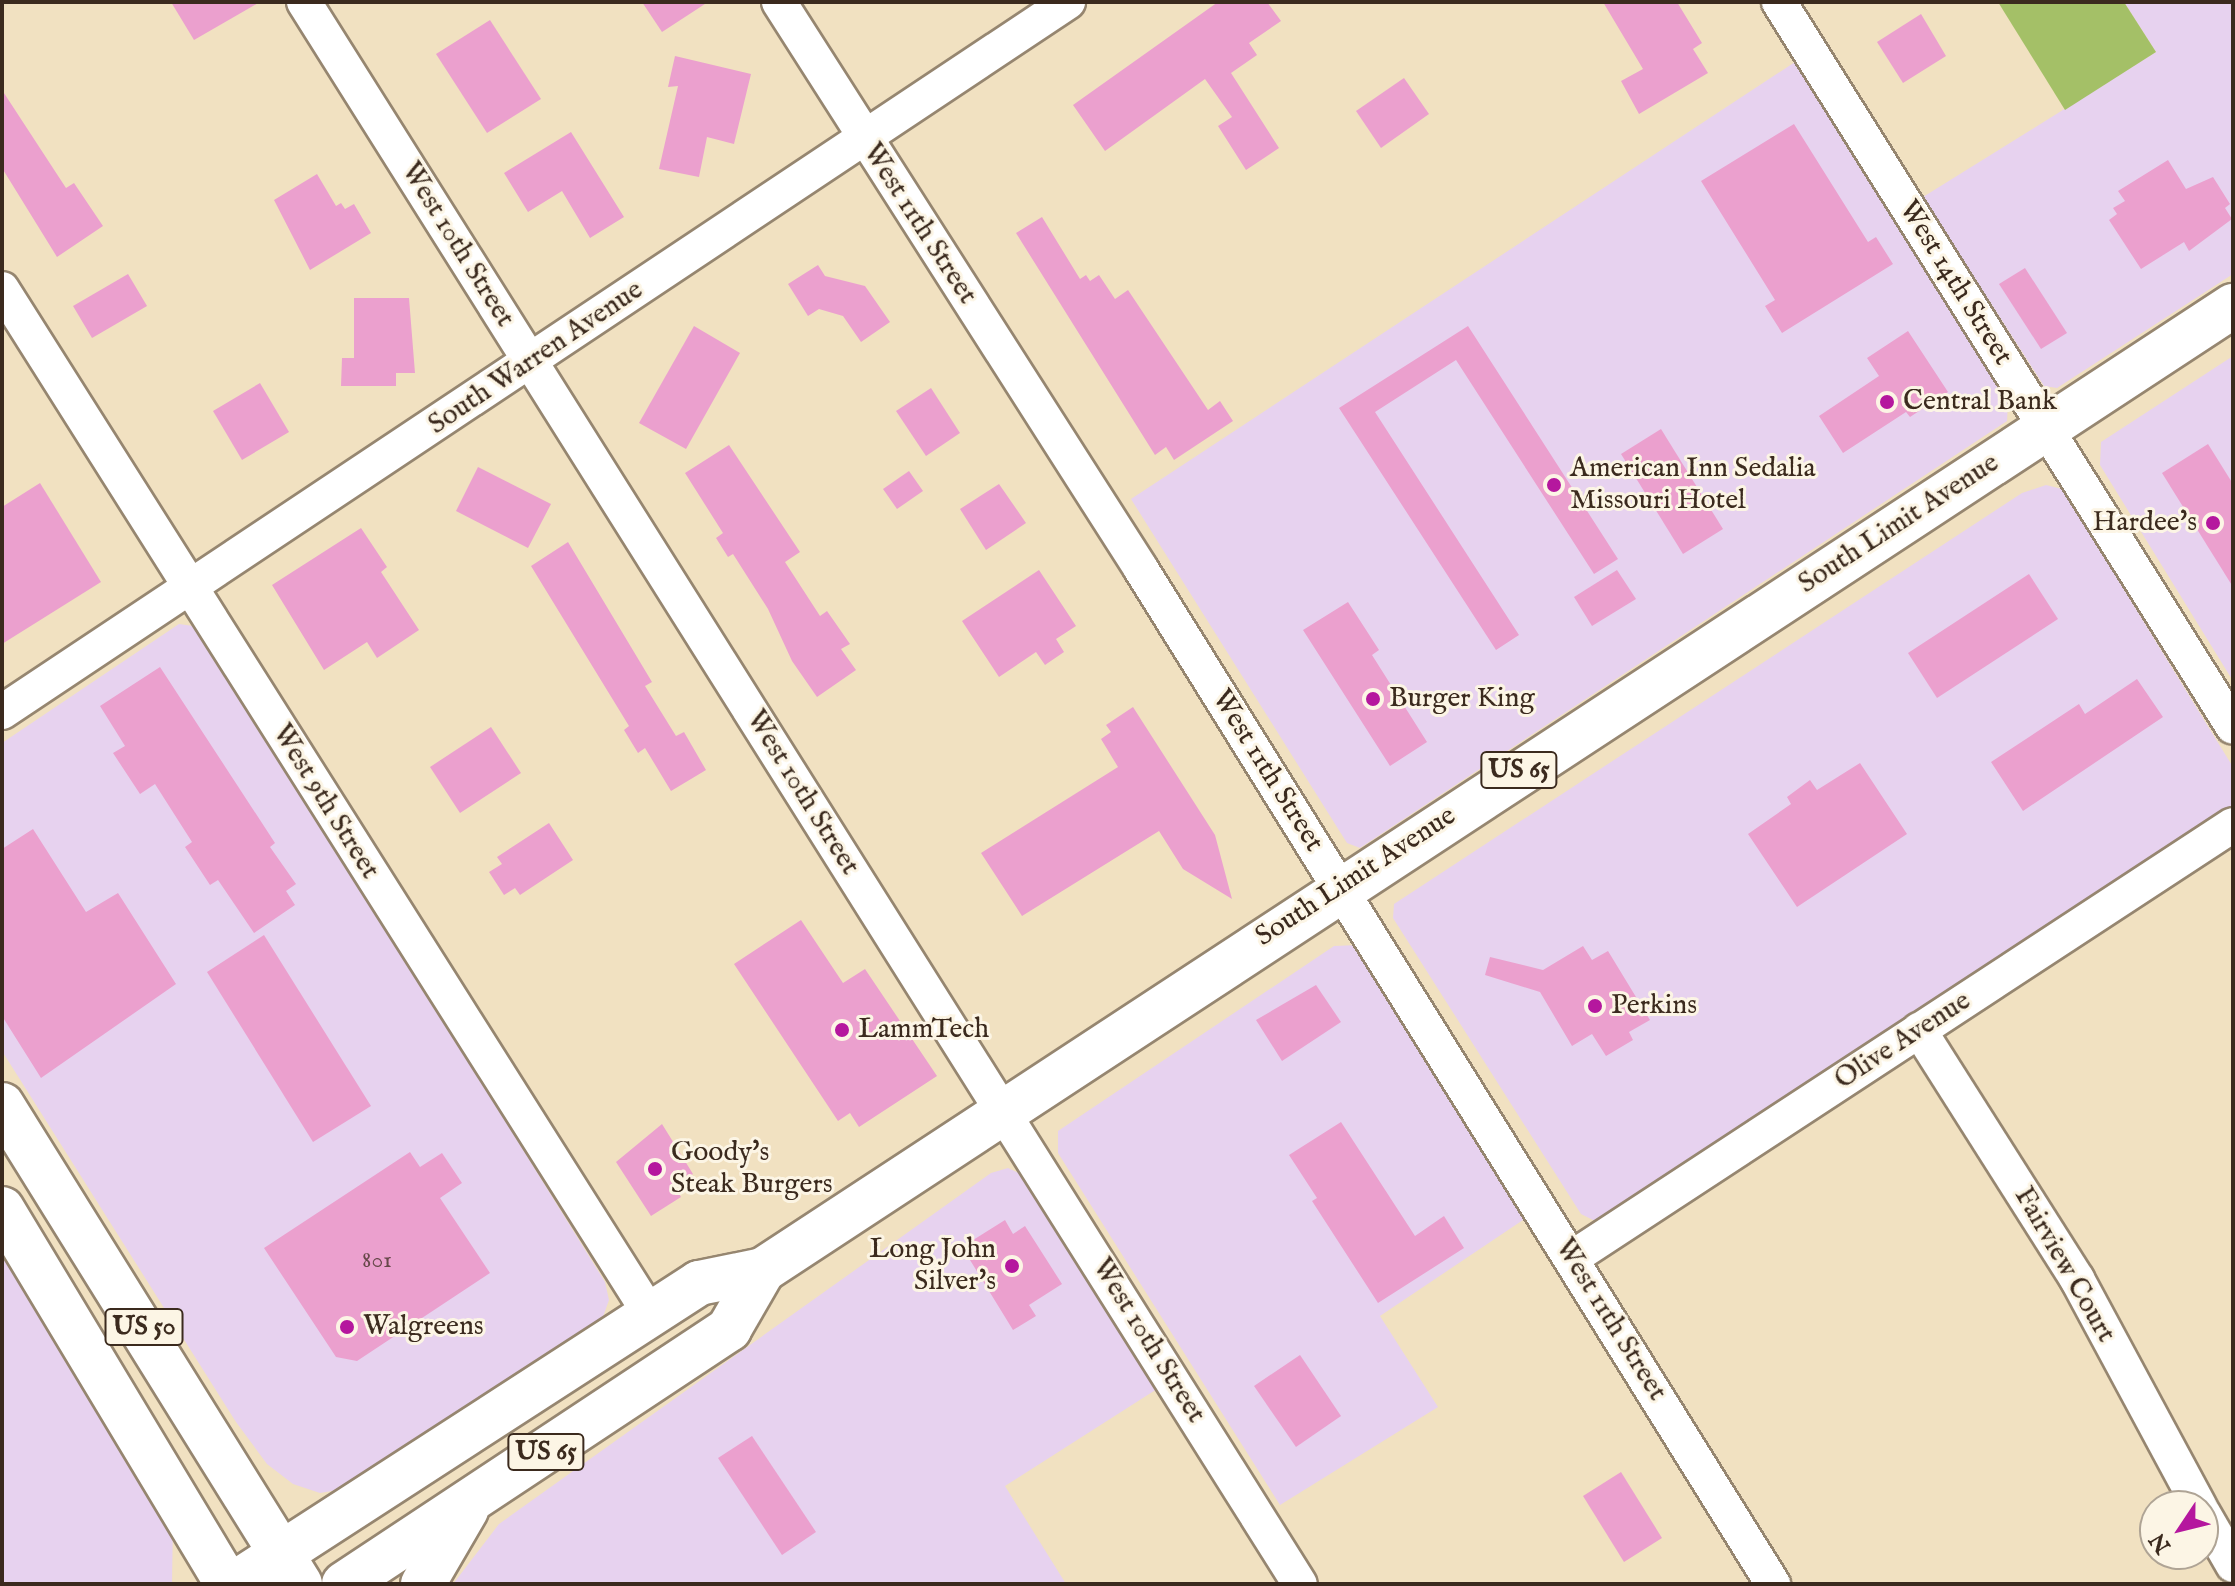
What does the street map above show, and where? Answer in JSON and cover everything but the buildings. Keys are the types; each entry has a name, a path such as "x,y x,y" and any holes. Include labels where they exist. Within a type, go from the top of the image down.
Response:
{"highway":[{"name":"South Limit Avenue","path":"234,1584 291,1569 650,1314 699,1283 763,1270 1340,887 2233,306"},
{"name":"US 50","path":"2,1105 291,1569"},
{"name":"US 50","path":"2,1209 227,1584"},
{"name":"South Limit Avenue","path":"344,1584 729,1329 763,1270"},
{"path":"423,1584 474,1498"}],"street":[{"name":"West 10th Street","path":"304,2 1300,1584"},
{"name":"West 11th Street","path":"779,2 1340,887 1773,1584"},
{"name":"South Warren Avenue","path":"2,712 1068,2"},
{"name":"West 14th Street","path":"1779,2 2233,727"},
{"name":"West 9th Street","path":"2,289 650,1314"},
{"name":"Olive Avenue","path":"1572,1258 2233,825"},
{"name":"Fairview Court","path":"1919,1030 2077,1279 2190,1490"},
{"path":"2219,1541 2233,1565"}],"shaded area":[{"path":"2124,2 2233,2 2233,274 2057,388 2044,386 1923,197 2156,52"},
{"path":"1795,62 2008,403 2007,421 1360,848 1347,843 1131,499"},
{"path":"2233,356 2233,681 2100,465 2101,442"},
{"path":"2046,485 2062,489 2233,767 2233,806 1597,1222 1581,1214 1393,918 1394,904 2022,493"},
{"path":"179,624 193,626 206,638 605,1282 609,1300 599,1328 350,1488 320,1493 293,1484 267,1464 236,1422 2,1051 2,743"},
{"path":"1358,945 1529,1216 1380,1316 1438,1407 1280,1505 1058,1153 1058,1131 1334,946"},
{"path":"1008,1168 1023,1175 1157,1389 1005,1486 1066,1584 453,1584 499,1524 991,1173"},
{"path":"2,1244 173,1519 172,1584 2,1584"}],"green space":[{"path":"1998,2 2124,2 2156,52 2065,110"}],"place":[{"name":"Central Bank","path":"1887,402"},
{"name":"American Inn Sedalia Missouri Hotel","path":"1554,485"},
{"name":"Hardee's","path":"2213,523"},
{"name":"Burger King","path":"1373,699"},
{"name":"Perkins","path":"1595,1006"},
{"name":"LammTech","path":"842,1030"},
{"name":"Goody's Steak Burgers","path":"655,1169"},
{"name":"Long John Silver's","path":"1012,1266"},
{"name":"Walgreens","path":"347,1327"}]}
